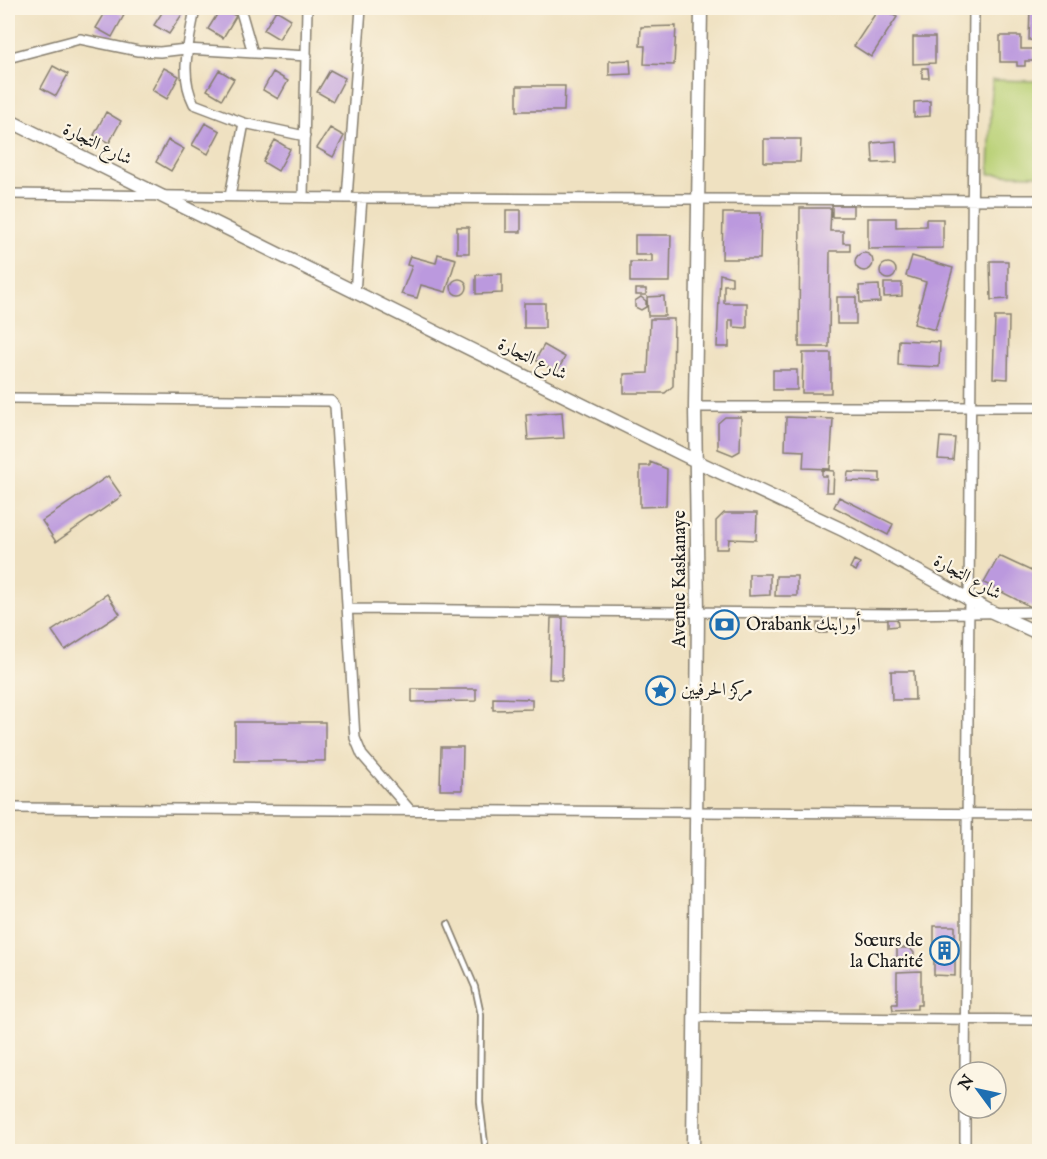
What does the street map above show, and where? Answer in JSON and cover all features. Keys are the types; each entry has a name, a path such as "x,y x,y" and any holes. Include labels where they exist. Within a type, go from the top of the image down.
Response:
{"street":[{"path":"240,8 253,53"},
{"path":"303,197 307,8"},
{"path":"347,198 361,8"},
{"name":"Avenue Kaskanaye","path":"693,1152 698,612 698,462 695,407 701,8"},
{"path":"965,1060 974,8"},
{"path":"193,9 186,48 188,92 194,104 244,123 305,136"},
{"path":"8,58 80,39 138,51 160,52 186,48 306,56"},
{"name":"شارع التجارة","path":"8,120 698,462 843,530 990,611 1040,634"},
{"path":"230,196 244,123"},
{"path":"8,194 347,198 1040,200"},
{"path":"354,293 362,198"},
{"path":"8,398 331,401 335,406 355,738 362,755 410,810"},
{"path":"695,407 1040,407"},
{"path":"348,609 968,614 990,611 1040,612"},
{"path":"8,808 1040,814"},
{"path":"696,1017 1040,1020"},
{"path":"964,1152 965,1120"}],"lane":[{"path":"448,924 475,987 481,1015 480,1102 486,1152"}],"green space":[{"path":"992,80 1039,81 1039,175 989,174"}],"building":[{"path":"108,8 124,15 112,37 96,28"},
{"path":"165,8 174,8 183,13 169,34 154,25"},
{"path":"221,8 236,16 223,38 208,29"},
{"path":"879,8 897,17 871,57 854,46"},
{"path":"1030,8 1040,8 1040,41 1029,40"},
{"path":"276,10 291,19 279,39 264,30"},
{"path":"676,26 674,65 644,64 645,46 640,46 641,27"},
{"path":"1000,36 1021,36 1021,49 1034,49 1034,61 1025,61 1025,66 1017,66 1017,62 1000,62"},
{"path":"913,37 935,37 935,63 913,64"},
{"path":"630,60 631,74 609,75 609,61"},
{"path":"53,66 68,74 56,96 41,88"},
{"path":"164,68 179,76 167,99 152,90"},
{"path":"922,68 928,68 929,78 922,78"},
{"path":"219,70 234,79 222,99 207,90"},
{"path":"330,70 345,78 333,101 317,92"},
{"path":"273,72 288,81 278,99 263,90"},
{"path":"517,86 565,86 564,111 517,111"},
{"path":"930,101 930,116 914,117 914,102"},
{"path":"106,112 121,121 109,143 94,135"},
{"path":"205,123 220,131 208,154 192,145"},
{"path":"330,128 344,136 333,157 317,148"},
{"path":"764,139 801,139 800,162 764,162"},
{"path":"168,140 184,149 171,171 156,162"},
{"path":"275,140 290,149 278,171 263,162"},
{"path":"896,141 897,162 873,163 872,143"},
{"path":"832,205 853,205 853,217 832,217"},
{"path":"800,208 831,208 830,231 843,231 843,243 850,243 850,251 830,251 829,347 799,347"},
{"path":"506,210 521,210 521,232 506,232"},
{"path":"723,213 761,213 760,259 722,259"},
{"path":"868,218 896,218 896,227 926,226 926,219 943,219 943,248 868,249"},
{"path":"457,227 469,227 469,253 457,253"},
{"path":"635,235 671,235 670,282 630,282 630,262 652,262 652,255 635,255"},
{"path":"860,253 868,253 873,258 871,269 860,271 855,266 855,258"},
{"path":"438,254 456,259 446,292 421,285 417,298 401,294 412,266 407,265 410,256 436,263"},
{"path":"912,256 953,268 935,330 914,324 926,282 906,276"},
{"path":"990,261 1008,261 1008,299 991,300"},
{"path":"888,263 896,271 888,279 880,271"},
{"path":"502,274 502,293 476,294 476,275"},
{"path":"720,274 732,277 732,285 724,285 724,303 747,303 747,328 733,327 733,320 729,320 729,347 717,347"},
{"path":"459,279 465,281 467,287 465,293 459,295 453,293 451,287 453,281"},
{"path":"884,283 902,283 902,296 884,297"},
{"path":"879,285 880,302 860,303 859,286"},
{"path":"636,289 646,289 646,295 636,295"},
{"path":"664,296 665,316 648,316 647,297"},
{"path":"641,297 646,301 646,307 641,310 635,307 635,301"},
{"path":"837,297 856,297 856,324 837,324"},
{"path":"524,303 545,303 545,328 524,328"},
{"path":"995,317 1009,317 1008,379 993,378"},
{"path":"650,319 674,319 673,386 665,393 624,393 624,374 648,373"},
{"path":"899,340 940,342 939,367 898,365"},
{"path":"544,345 565,357 557,372 535,360"},
{"path":"803,353 831,353 831,393 802,393"},
{"path":"773,370 797,370 797,390 773,390"},
{"path":"562,412 564,438 528,440 526,415"},
{"path":"725,417 741,417 740,451 733,455 718,449 718,423"},
{"path":"786,417 833,419 830,469 803,468 804,451 785,450"},
{"path":"940,437 955,438 953,460 938,459"},
{"path":"650,462 667,469 666,506 640,507 640,466 650,466"},
{"path":"822,470 834,471 833,492 826,492 827,476 822,476"},
{"path":"848,472 880,473 880,482 847,481"},
{"path":"108,476 122,496 56,542 42,521"},
{"path":"839,497 893,524 888,535 834,507"},
{"path":"724,513 757,513 756,540 729,539 728,549 716,549 716,521"},
{"path":"999,556 1040,575 1040,595 1033,608 984,583"},
{"path":"854,560 860,563 856,571 850,568"},
{"path":"749,574 770,574 770,595 749,596"},
{"path":"776,576 797,576 797,596 775,596"},
{"path":"107,594 120,614 65,650 52,631"},
{"path":"551,618 563,618 562,680 549,679"},
{"path":"897,618 898,626 888,627 888,619"},
{"path":"817,623 827,623 827,633 817,633"},
{"path":"891,671 914,671 915,700 892,700"},
{"path":"412,689 476,689 476,701 412,702"},
{"path":"493,698 532,699 532,709 493,710"},
{"path":"235,722 325,722 325,761 235,761"},
{"path":"441,747 463,747 462,790 440,790"},
{"name":"Sœurs de la Charité","path":"934,926 955,926 955,976 934,975"},
{"path":"897,948 910,948 914,953 913,961 902,965 897,960"},
{"path":"921,971 921,1005 917,1005 917,1009 893,1010 892,1004 897,1004 897,972"}],"place":[{"name":"Orabank أورابنك","path":"725,625"},
{"name":"مركز الحرفيين","path":"660,690"},
{"name":"Sœurs de la Charité","path":"944,951"}]}
